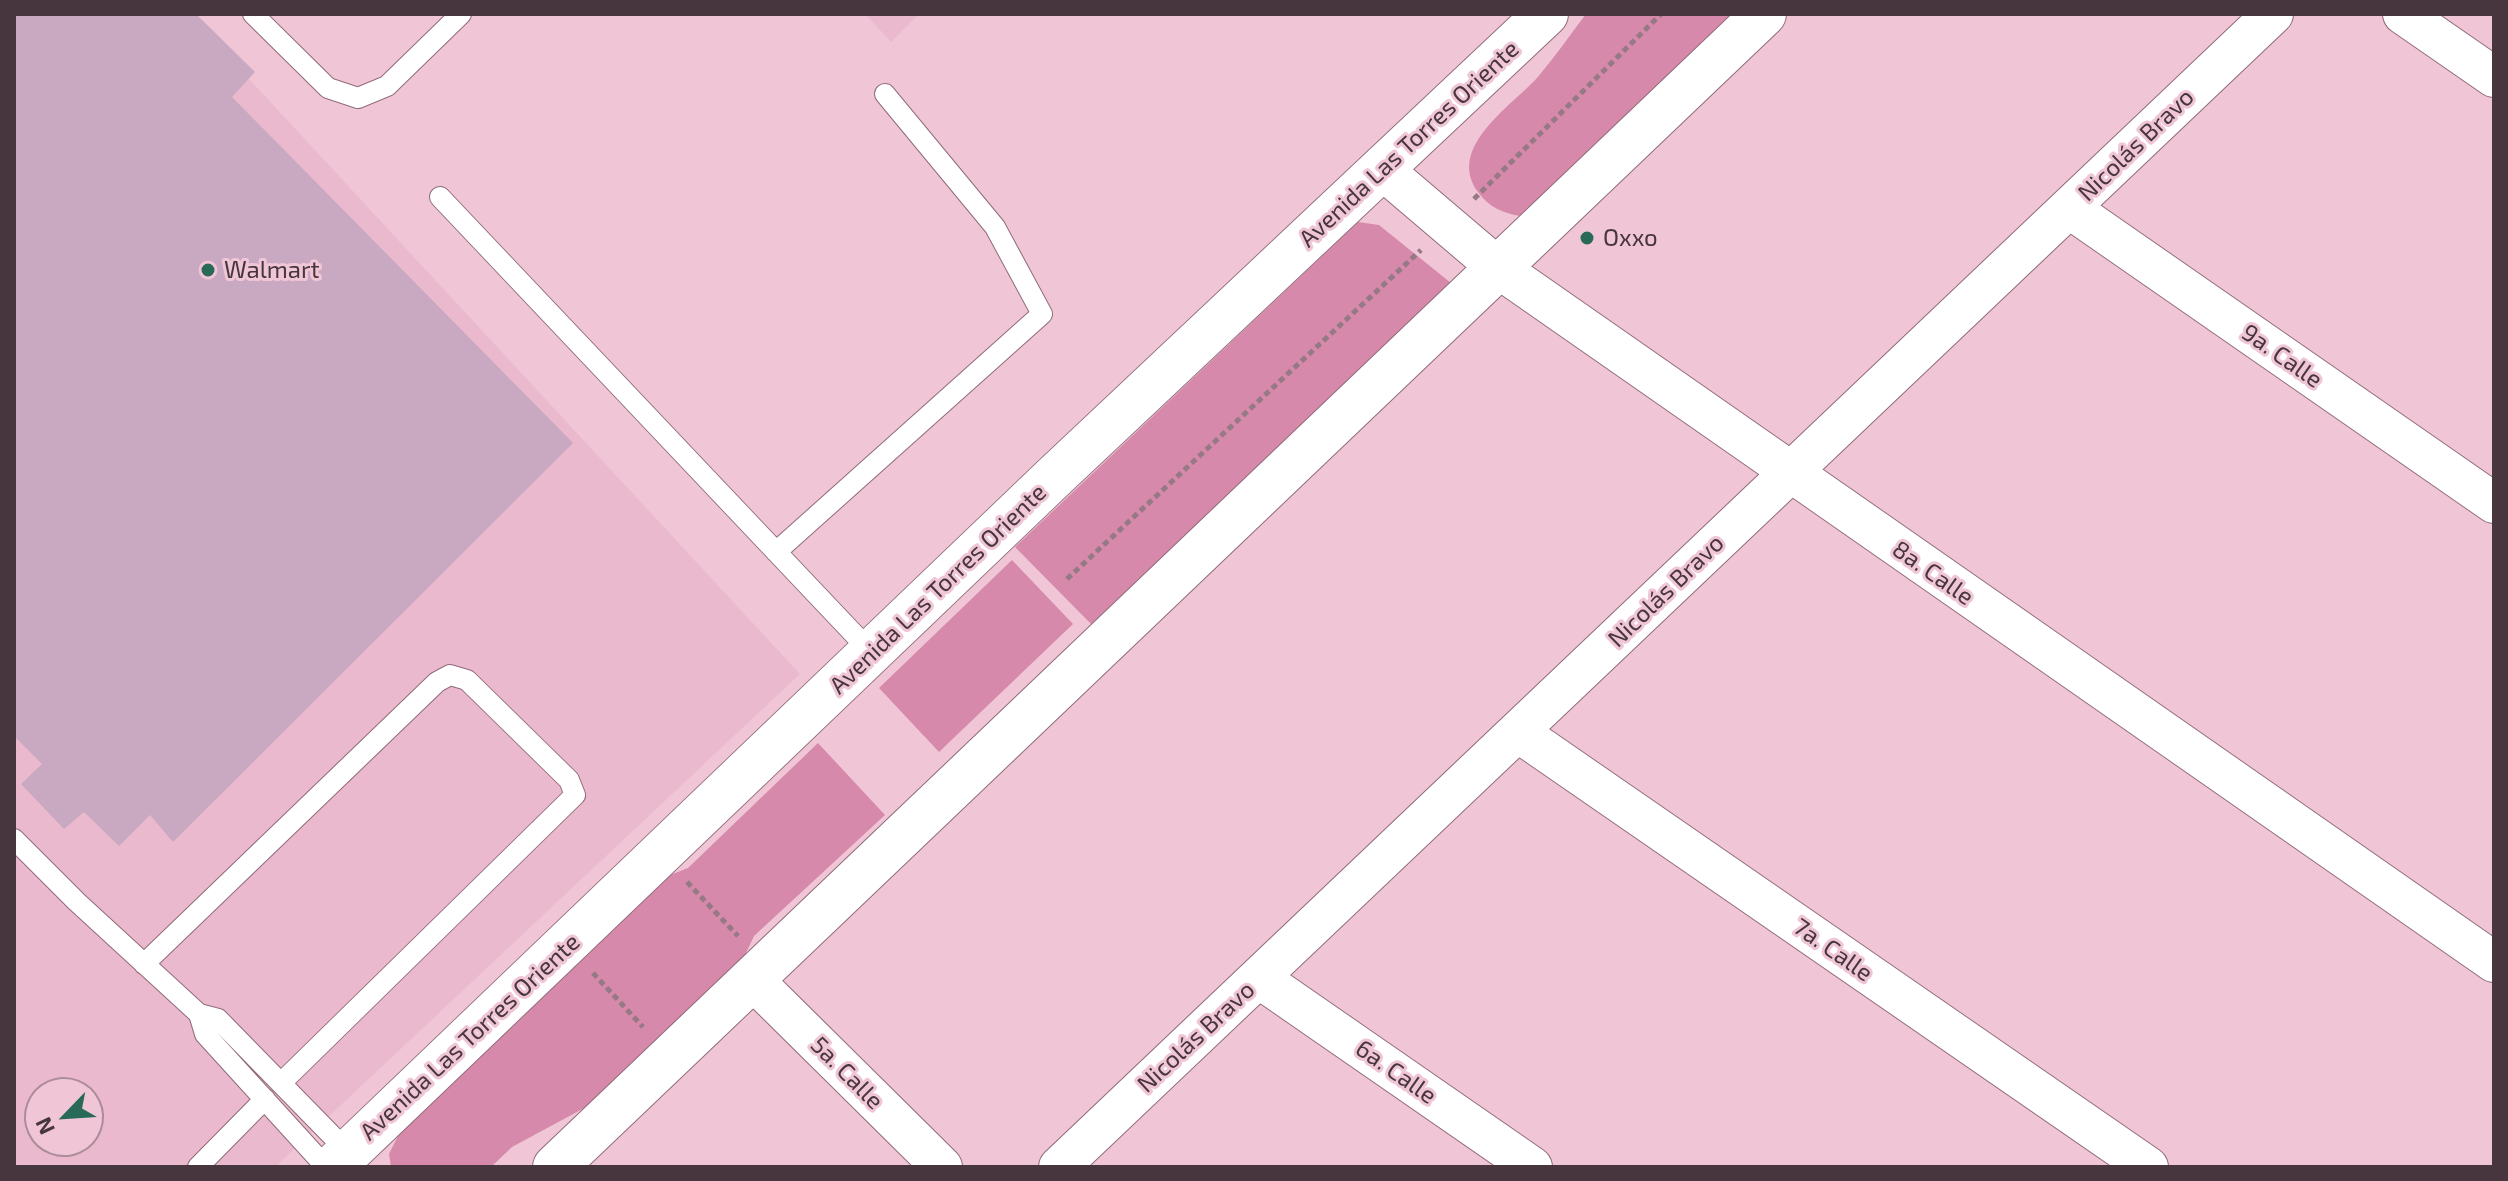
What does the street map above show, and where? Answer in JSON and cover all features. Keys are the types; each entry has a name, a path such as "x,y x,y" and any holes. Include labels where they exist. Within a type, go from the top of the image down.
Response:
{"street":[{"name":"Avenida Las Torres Oriente","path":"343,1163 1064,467 1546,14"},
{"path":"555,1167 1764,14"},
{"name":"Nicolás Bravo","path":"1059,1167 2273,14"},
{"path":"2403,14 2494,77"},
{"name":"8a. Calle","path":"1383,170 1497,267 2494,962"},
{"name":"9a. Calle","path":"2069,208 2494,503"},
{"name":"7a. Calle","path":"1518,732 2148,1167"},
{"name":"5a. Calle","path":"759,972 942,1167"},
{"name":"6a. Calle","path":"1259,978 1532,1167"}],"lane":[{"path":"253,14 328,88 358,98 387,86 461,14"},
{"path":"776,552 1042,314 995,227 885,94"},
{"path":"440,197 872,653"},
{"path":"144,964 443,677 458,676 467,680 569,780 575,795 282,1082"},
{"path":"14,839 199,1014 218,1019 282,1082 343,1163"},
{"path":"199,1014 205,1034 265,1099 343,1163"},
{"path":"198,1167 265,1099"}],"path":[{"path":"1067,579 1448,225 1661,14"},
{"path":"662,856 759,972"},
{"path":"567,946 672,1056"}],"shaded area":[{"path":"14,14 189,14 800,674 275,1167 14,1167"},
{"path":"865,14 919,14 891,42"},
{"path":"1586,14 1733,14 1520,216 1502,211 1482,197 1470,176 1470,160 1475,144 1498,115 1537,78"},
{"path":"1358,222 1379,225 1451,283 1092,625 1015,547"},
{"path":"1012,560 1073,624 939,752 879,688"},
{"path":"818,743 885,815 754,936 745,955 588,1106 512,1147 491,1167 391,1167 389,1154 400,1132 670,875 688,868"}],"building":[{"name":"Walmart","path":"14,14 196,14 255,72 232,97 573,443 173,842 150,815 119,846 84,812 64,829 21,784 42,764 14,736"}],"place":[{"name":"Oxxo","path":"1587,238"},
{"name":"Walmart","path":"208,270"}]}
